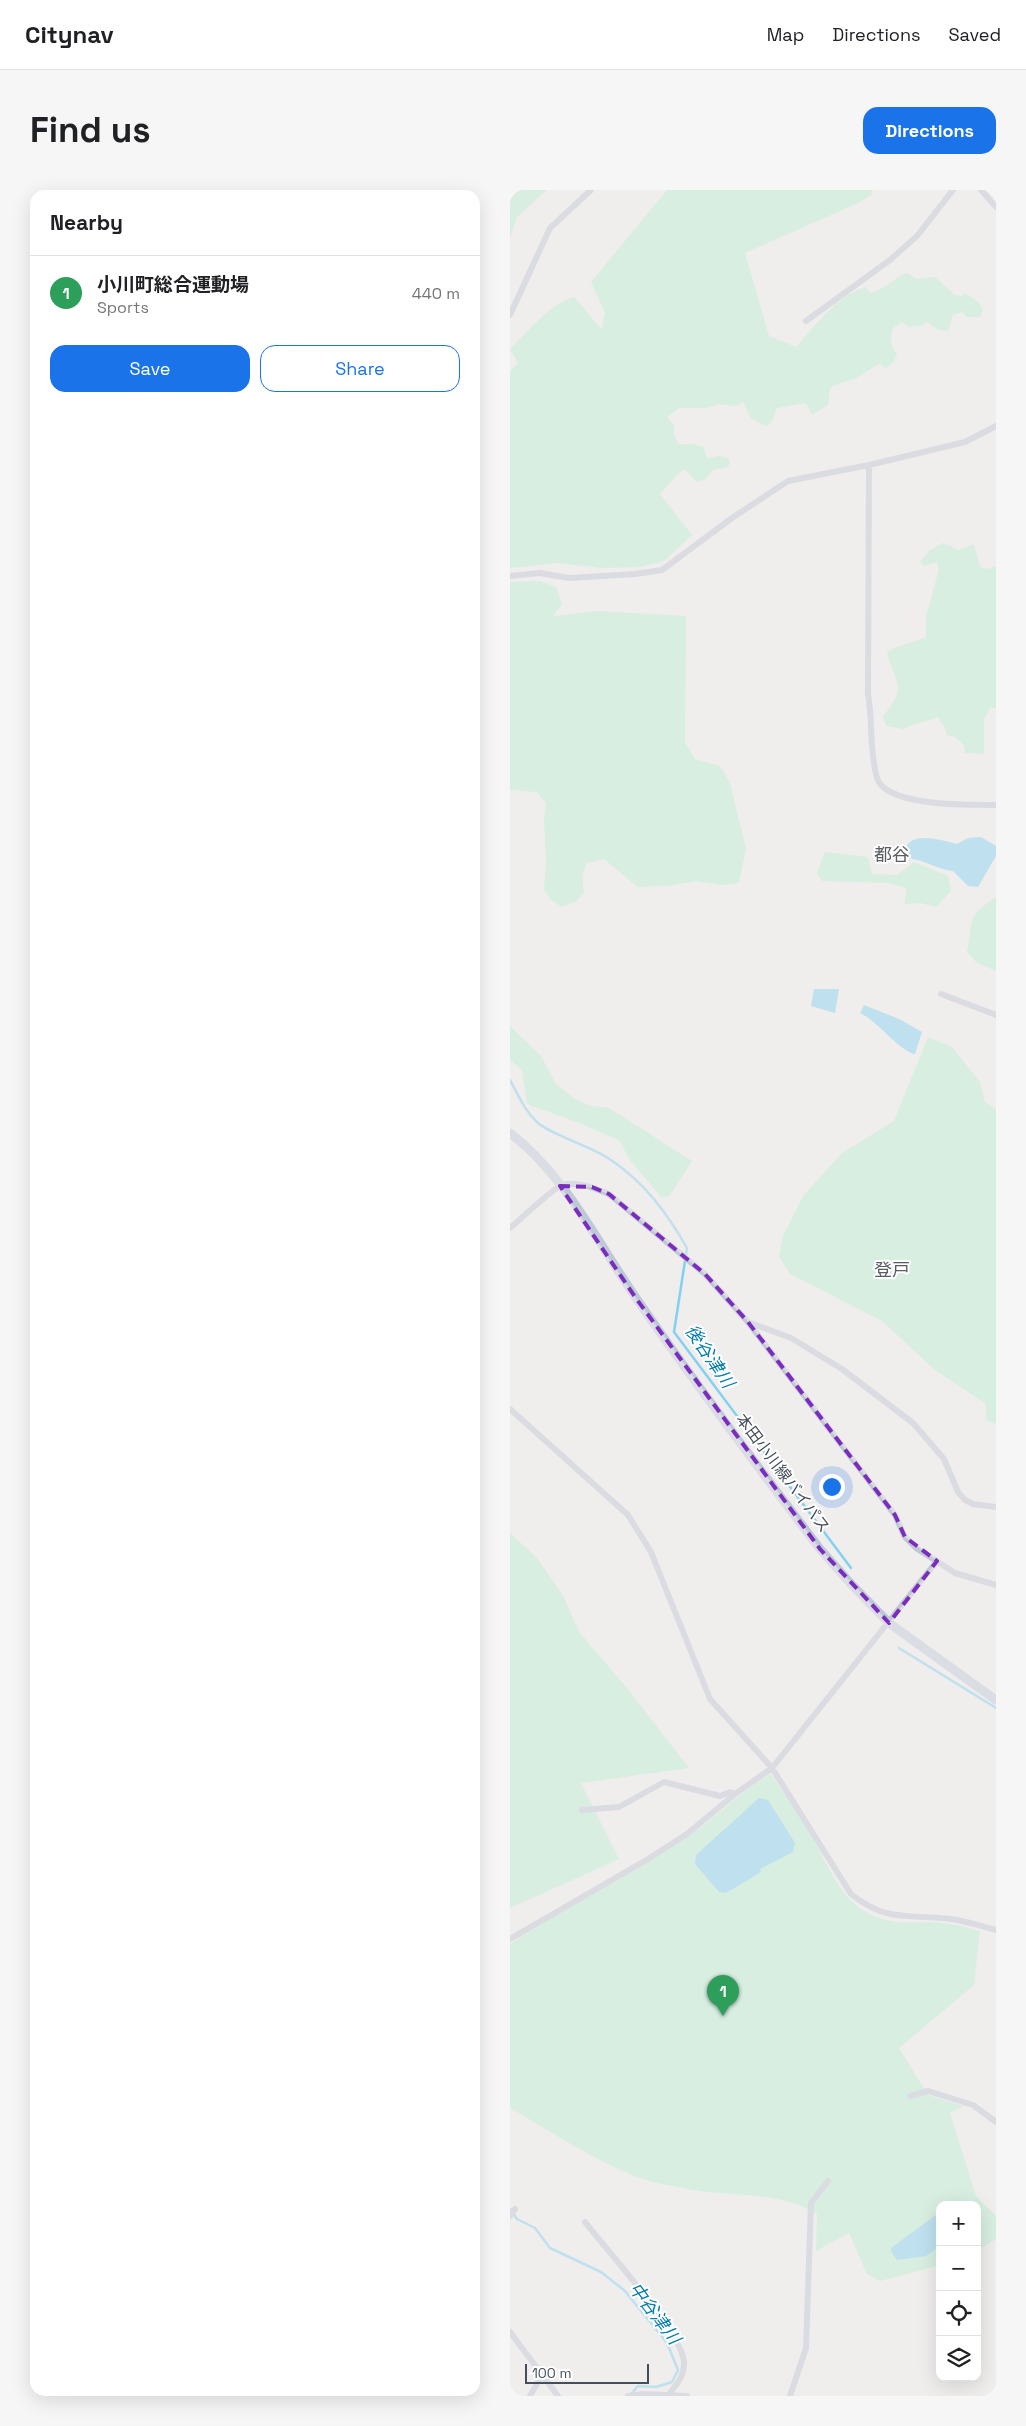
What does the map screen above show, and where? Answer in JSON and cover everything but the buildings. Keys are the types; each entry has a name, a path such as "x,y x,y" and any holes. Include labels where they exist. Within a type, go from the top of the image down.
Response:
{"street":[{"path":"510,316 550,228 591,190"},
{"path":"806,321 890,260 916,236 954,190"},
{"path":"981,190 996,207"},
{"path":"510,576 540,573 569,578 635,574 662,570 732,518 788,481 869,465 965,442 996,426"},
{"path":"869,465 868,694 872,714 870,741 880,784 885,790 924,802 957,805 996,805"},
{"path":"941,994 996,1016"},
{"name":"本田小川線バイパス","path":"510,1133 538,1158 560,1186 635,1297 790,1509 852,1585 889,1623 996,1700"},
{"path":"510,1228 560,1186 573,1184 592,1187 609,1194 705,1274 748,1322 895,1515 906,1537 916,1548 955,1573 996,1586"},
{"path":"748,1322 791,1338 868,1387 913,1423 926,1438 944,1459 958,1492 965,1500 973,1504 996,1507"},
{"path":"510,1409 628,1515 651,1552 710,1699 772,1768 851,1894 866,1906 894,1916 952,1919 996,1930"},
{"path":"510,1939 648,1859 687,1834 735,1794 772,1768 937,1561"},
{"path":"582,1810 619,1807 664,1782 720,1796 730,1792 735,1794"},
{"path":"910,2096 928,2091 973,2105 996,2122"},
{"path":"790,2396 806,2348 811,2203 828,2181"},
{"path":"510,2216 515,2209"},
{"path":"584,2222 665,2322 678,2342 684,2359 684,2371 669,2394"},
{"path":"510,2332 558,2396"},
{"path":"530,2396 542,2374"},
{"path":"628,2396 669,2394 687,2396"}],"highlighted area":[{"path":"560,1186 592,1187 609,1194 705,1274 748,1322 895,1515 905,1537 937,1561 889,1623 820,1549 635,1297"}],"green space":[{"path":"510,190 547,190 517,217 510,238"},
{"path":"667,190 873,190 871,195 860,202 745,253 769,336 796,347 819,320 845,297 866,287 870,293 875,292 907,273 917,279 935,277 955,295 962,296 965,293 973,298 980,304 983,310 980,317 966,317 963,312 953,315 948,331 937,329 927,322 921,326 909,327 902,322 893,328 892,332 892,345 897,354 893,363 886,368 880,364 856,378 830,388 828,405 812,415 806,403 777,408 772,422 766,426 751,419 743,402 736,406 719,404 706,408 679,408 667,417 674,426 674,436 679,444 693,444 703,447 707,458 719,456 728,458 730,463 728,467 713,470 706,479 697,482 685,469 660,494 692,535 664,561 639,567 601,568 559,563 510,568 510,371 518,363 510,349 548,312 574,297 602,329 605,313 591,282"},
{"path":"943,543 959,550 974,544 980,567 989,569 996,566 996,708 990,708 984,719 984,754 965,753 964,745 955,737 947,735 938,717 904,729 886,726 883,716 891,706 898,691 898,685 887,653 892,649 926,637 926,617 939,569 937,562 924,566 920,562 930,550"},
{"path":"540,581 556,587 562,604 553,616 597,611 686,616 685,742 695,759 720,766 730,783 746,849 739,883 721,885 696,881 667,886 638,887 604,859 587,863 582,876 584,893 575,902 562,907 551,900 544,890 546,863 544,818 546,803 537,792 510,790 510,582"},
{"path":"825,852 868,857 872,874 897,875 914,862 948,876 951,891 936,907 920,903 905,904 906,888 890,883 822,881 817,873"},
{"path":"996,897 996,971 976,962 967,952 972,920 979,910"},
{"path":"510,1026 541,1056 556,1084 575,1099 591,1106 609,1108 692,1161 670,1195 662,1198 629,1159 620,1141 582,1124 527,1104 522,1070 510,1060"},
{"path":"928,1037 952,1047 980,1082 985,1102 996,1109 996,1424 986,1420 986,1404 935,1370 882,1321 790,1274 779,1256 783,1236 803,1196 842,1153 894,1121"},
{"path":"510,1533 536,1557 562,1594 580,1633 627,1688 689,1768 581,1783 619,1859 510,1908"},
{"path":"771,1774 796,1810 842,1891 859,1908 882,1919 891,1921 942,1923 980,1931 974,1985 899,2048 928,2095 964,2106 950,2113 976,2196 981,2201 936,2201 936,2266 880,2281 867,2274 849,2233 816,2251 817,2214 801,2206 768,2197 700,2191 640,2178 586,2153 510,2108 510,1944 686,1838"},
{"path":"981,2201 996,2216 996,2239 981,2248"}],"water":[{"path":"981,837 996,846 996,856 978,887 968,886 953,871 912,859 905,849 909,843 921,838 957,844 968,838"},
{"path":"814,989 839,989 835,1013 811,1006"},
{"path":"864,1005 899,1019 922,1032 915,1054 903,1048 874,1022 860,1013"},
{"path":"759,1798 768,1800 795,1843 793,1852 760,1869 761,1872 726,1893 719,1892 695,1864 696,1855"},
{"path":"936,2215 936,2249 926,2256 897,2260 891,2248"}],"waterway":[{"name":"後谷津川","path":"510,1080 525,1107 537,1122 552,1132 611,1160 645,1189 663,1211 687,1248 674,1332 851,1568"},
{"name":"後谷津川","path":"899,1648 996,1708"},
{"name":"中谷津川","path":"510,2209 517,2219 535,2228 550,2248 601,2272 625,2291 667,2343 678,2370 672,2382 656,2387 638,2386 631,2394"}],"place":[{"name":"小川町総合運動場","path":"723,2016"}],"district":[{"name":"都谷","path":"892,854"},
{"name":"登戸","path":"892,1269"}]}
